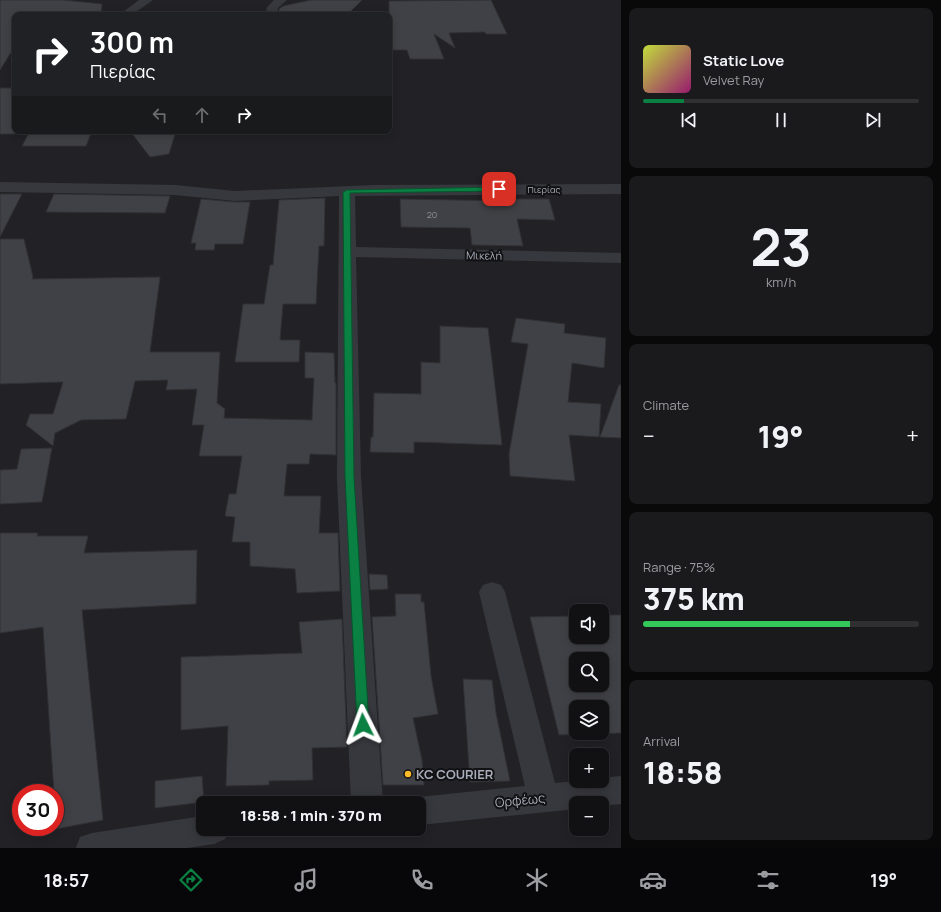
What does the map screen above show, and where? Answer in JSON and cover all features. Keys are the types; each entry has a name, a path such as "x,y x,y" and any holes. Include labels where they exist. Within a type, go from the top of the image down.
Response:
{"street":[{"path":"129,12 147,0"},
{"path":"272,12 273,7 281,0"},
{"name":"Πιερίας","path":"0,187 174,190 236,196 428,189 621,189"},
{"path":"347,192 349,477 367,796"},
{"name":"Μικελή","path":"347,252 621,258"},
{"path":"492,592 543,797"},
{"name":"Ορφέως","path":"426,809 621,790"},
{"path":"92,848 196,832"}],"shaded area":[{"path":"0,0 621,0 621,848 0,848"}],"building":[{"path":"0,0 63,0 102,4 101,12 12,12 12,51 0,70"},
{"path":"311,0 362,0 350,12 279,12 279,9 283,6"},
{"path":"491,0 507,34 486,34 485,32 449,33 455,48 434,34 444,59 410,59 407,50 392,50 392,12 389,12 389,1"},
{"path":"0,88 12,88 12,134 0,134"},
{"path":"28,134 91,134 86,146 22,146"},
{"path":"132,134 175,134 169,154 150,157"},
{"path":"0,194 22,194 0,237"},
{"path":"54,194 170,196 165,213 46,212"},
{"path":"325,198 324,246 319,246 316,304 283,304 280,340 300,340 299,362 235,362 243,304 264,304 270,265 273,265 279,200"},
{"path":"201,199 250,202 243,244 215,244 214,250 195,250 196,243 191,243"},
{"path":"400,199 509,201 509,199 549,199 555,220 517,219 523,246 472,245 470,228 401,227"},
{"path":"0,239 24,239 33,277 32,279 160,277 150,352 220,352 217,403 225,409 224,418 312,420 314,378 305,378 305,352 334,353 336,383 336,455 310,454 309,464 287,464 284,496 321,496 319,533 338,533 340,591 297,593 295,569 250,566 250,542 232,542 235,517 225,516 229,494 236,494 242,456 199,456 204,425 192,425 197,389 166,390 168,380 135,381 126,419 81,420 55,433 53,446 26,425 30,414 53,414 63,382 0,384"},
{"path":"516,318 565,324 564,333 606,338 604,368 572,363 568,402 601,404 599,437 569,435 575,481 510,476 509,454 528,344 511,342"},
{"path":"440,326 488,328 502,445 414,442 414,453 370,452 371,437 373,437 374,393 421,394 421,362 440,363"},
{"path":"619,385 621,385 621,438 600,437"},
{"path":"52,448 42,502 0,504 0,470 17,469 21,449"},
{"path":"0,533 38,533 37,536 88,536 84,553 197,550 196,604 82,610 103,820 64,827 64,784 53,784 43,627 0,633"},
{"path":"369,574 387,575 388,589 370,590"},
{"path":"395,594 421,594 421,602 424,602 431,676 438,714 413,718 422,760 424,785 383,785 372,617 396,616"},
{"path":"609,615 621,615 621,733 609,733 609,700 569,700 569,735 559,735 530,617 569,616 569,644 609,644"},
{"path":"342,619 347,747 312,748 313,780 269,781 269,785 226,786 228,726 181,730 181,657 302,653 299,622"},
{"path":"463,679 492,680 496,713 510,781 470,782"},
{"path":"202,776 204,796 196,796 196,803 155,808 155,781"}],"place":[{"name":"KC COURIER","path":"408,774"}],"route":[{"path":"363,725 351,486 349,477 347,192 355,190 499,189"}]}
